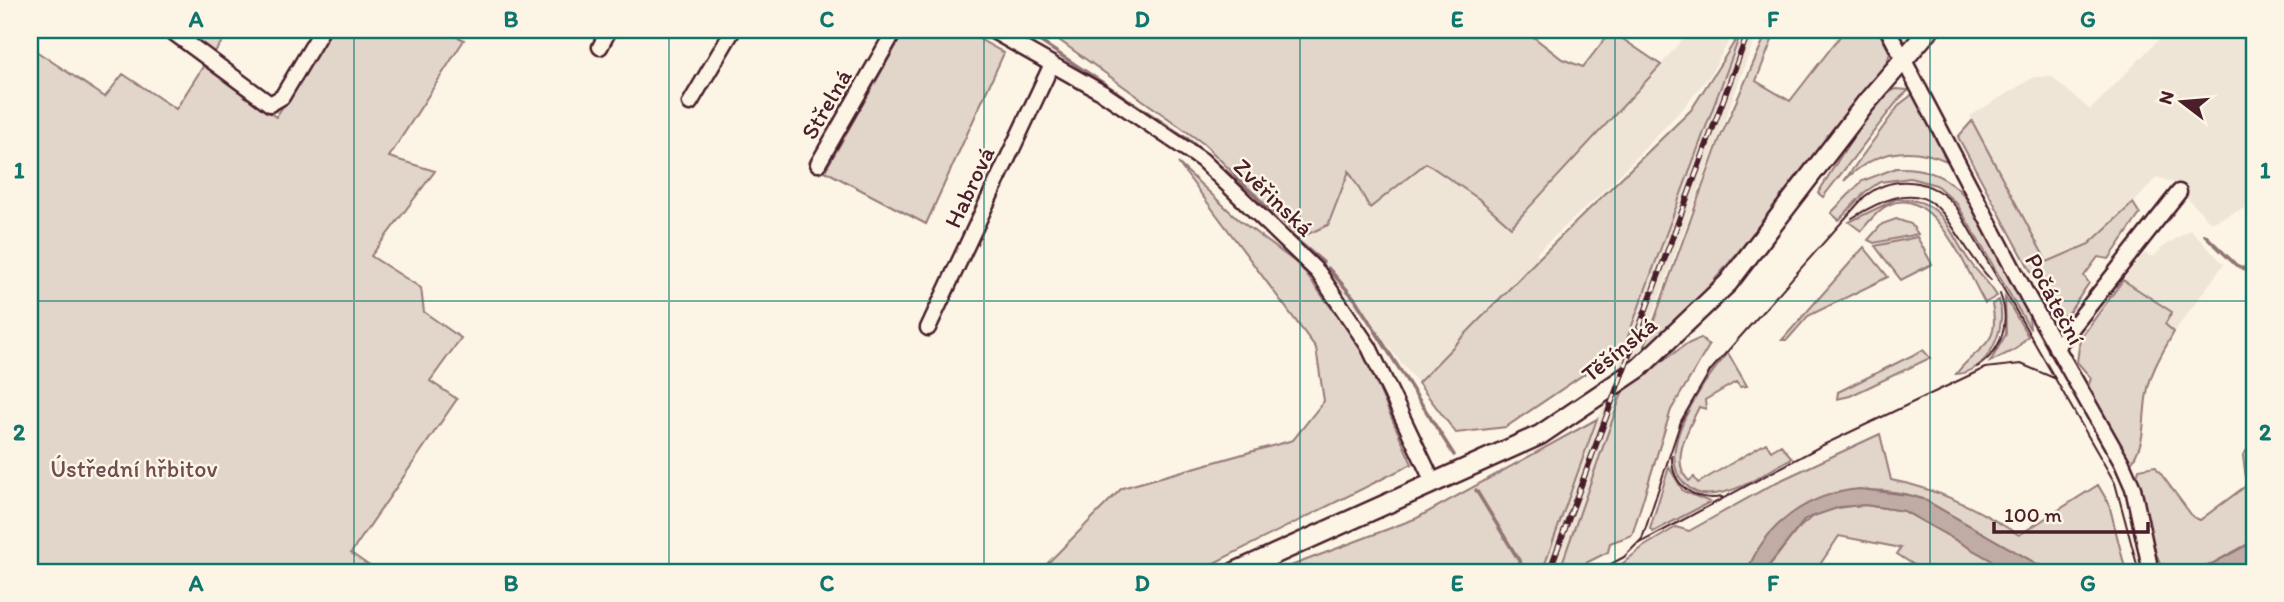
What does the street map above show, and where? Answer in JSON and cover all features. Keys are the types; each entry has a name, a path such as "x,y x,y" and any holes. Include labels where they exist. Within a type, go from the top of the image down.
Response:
{"main road":[{"name":"Těšínská","path":"1235,572 1540,435 1639,368 1687,325 1728,282 1902,58 1928,30"}],"street":[{"path":"170,30 270,104 282,97 322,30"},
{"path":"600,47 609,30"},
{"path":"690,103 733,30"},
{"name":"Střelná","path":"818,164 895,30"},
{"name":"Zvěřinská","path":"991,30 1153,125 1202,160 1318,272 1369,347 1434,484"},
{"name":"Počáteční","path":"1888,30 2056,348 2128,475 2151,569"},
{"name":"Habrová","path":"928,328 1052,64"},
{"path":"2056,348 2179,192"}],"shaded area":[{"path":"1690,30 1735,30 1710,75 1685,106 1608,187 1536,253 1540,257 1418,383 1299,238 1328,225 1349,170 1370,208 1426,163 1479,199 1511,227"},
{"path":"1742,30 1758,30 1558,572 1542,572"},
{"path":"2168,30 2254,30 2254,204 2211,223 2173,183 2157,177 2118,221 2089,244 2047,263 1970,116 2034,77 2051,76 2090,110"},
{"path":"2190,230 2224,264 2174,332 2165,324 2172,312 2123,280 2144,253 2153,257 2163,247"},
{"path":"1860,489 1923,499 2051,572 2012,572 1904,511 1865,505 1840,507 1805,519 1764,572 1747,572 1765,539 1791,514 1823,497"},
{"path":"2254,541 2254,563 2247,567 2233,571 2197,572"}],"green space":[{"path":"180,30 230,30 212,56"},
{"name":"Ústřední hřbitov","path":"331,30 445,30 464,40 389,157 435,171 371,256 421,288 424,312 461,338 430,381 457,399 351,553 378,572 30,572 30,47 105,97 123,74 176,109 204,65 276,117"},
{"path":"905,30 963,30 1004,53 926,224 825,171"},
{"path":"1045,30 1534,30 1531,35 1562,59 1583,67 1611,31 1661,65 1511,227 1479,199 1426,163 1370,208 1349,171 1328,225 1299,238 1204,144"},
{"path":"1742,30 1624,347 1506,427 1456,433 1418,383 1540,257 1691,110"},
{"path":"1768,30 1776,30 1756,81 1790,101 1845,30 1878,30 1890,53 1886,65 1786,195 1696,302 1643,351 1720,138"},
{"path":"1896,89 1909,90 1899,99 1823,197 1818,193 1854,136 1876,106"},
{"path":"1913,94 1947,161 1919,153 1892,153 1867,163 1844,181 1900,104"},
{"path":"1972,121 2047,262 2089,244 2133,203 2140,214 2109,259 2098,257 2084,276 2089,283 2070,311 2061,318 2054,314 1958,137"},
{"path":"1178,163 1238,219 1299,265 1360,346 1412,464 1196,572 1039,572 1122,488 1293,440 1324,401 1316,348"},
{"path":"1896,168 1920,170 1936,175 1957,188 1966,198 1985,229 2029,316 2030,329 1957,204 1936,185 1910,178 1880,182 1865,192 1839,220 1831,213 1862,181"},
{"path":"1896,199 1913,200 1936,211 1997,296 1985,303 1947,234 1934,218 1920,207 1905,202 1888,205 1861,231 1849,222"},
{"path":"1896,219 1911,224 1918,234 1874,243 1868,240 1882,224"},
{"path":"1917,237 1932,264 1901,280 1875,246"},
{"path":"1864,247 1888,277 1808,316 1787,340 1782,340"},
{"path":"2123,280 2172,312 2165,324 2174,332 2151,377 2142,438 2131,463 2087,390 2091,378 2077,362 2080,339"},
{"path":"2005,297 2028,336 2016,349 1990,362 2006,334"},
{"path":"1999,300 2001,323 1993,347 1977,366 1956,374 1990,338 1994,318 1992,304"},
{"path":"1701,338 1709,346 1671,410 1632,535 1610,543 1608,552 1568,572 1559,572 1623,390 1685,345"},
{"path":"1923,350 1930,358 1850,396 1837,399 1838,392"},
{"path":"1728,353 1747,386 1740,387 1736,382 1705,400 1706,409 1699,407 1683,444 1683,473 1689,481 1694,477 1698,483 1766,443 1771,451 1781,445 1792,458 1734,489 1701,494 1684,483 1676,469 1678,435 1696,397"},
{"path":"1597,419 1542,572 1275,572 1417,518"},
{"path":"1880,434 1891,480 1958,501 2019,535 2098,485 2109,504 2126,572 2051,572 1923,499 1896,492 1870,490 1819,500 1797,511 1777,527 1760,547 1747,572 1612,572 1643,547 1676,527 1689,531 1777,482"},
{"path":"2254,439 2254,541 2197,572 2164,572 2154,549 2136,480 2139,469 2155,466 2193,517 2200,520 2247,485 2243,456"},
{"path":"1669,467 1683,491 1710,502 1653,532 1650,529"},
{"path":"1865,505 1904,511 2012,572 1925,572 1897,554 1901,548 1839,536 1815,572 1764,572 1795,533 1814,516 1843,507"}],"waterway":[{"path":"1023,30 1189,140 1255,195 1281,227 1323,262"},
{"path":"2205,235 2236,265 2254,273"},
{"path":"1328,268 1355,299 1454,455"},
{"path":"1476,490 1526,572"}],"tram line":[{"path":"1596,572 1624,557 1642,539 1681,421 1710,371 1864,197 1876,189 1900,182 1913,182 1937,190 1957,208 2115,483 2139,572"},
{"path":"1852,218 1882,202 1905,196 1923,198 1937,207 1949,221 1991,280"},
{"path":"1977,367 1993,353 2002,335 2005,315 2000,294"},
{"path":"1638,544 1821,446 1985,368 2021,364 2054,378"},
{"path":"1672,456 1675,475 1686,489 1702,497 1722,497"}],"railway":[{"path":"1549,572 1749,30"}]}
